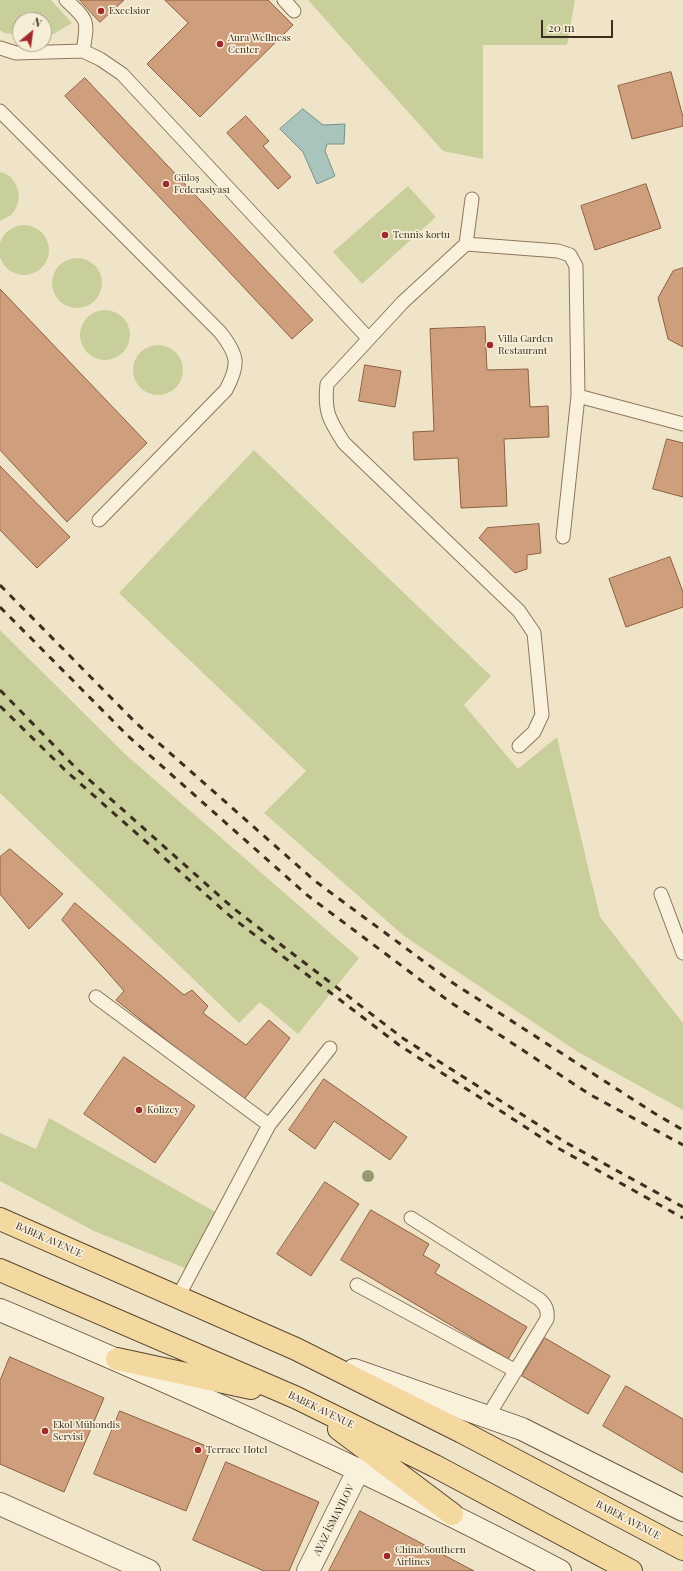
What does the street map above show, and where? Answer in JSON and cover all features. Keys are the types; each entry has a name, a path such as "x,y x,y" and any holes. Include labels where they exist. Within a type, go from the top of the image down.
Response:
{"main road":[{"name":"BABEK AVENUE","path":"0,1219 296,1349 462,1432 683,1549"},
{"name":"BABEK AVENUE","path":"0,1270 297,1398 436,1466 631,1571"},
{"path":"0,1310 117,1360 359,1469 452,1514 560,1571"},
{"name":"BABEK AVENUE","path":"296,1349 522,1429 683,1510"},
{"path":"117,1360 297,1398 452,1514"},
{"path":"308,1571 359,1469"},
{"path":"0,1504 149,1571"}],"lane":[{"path":"66,0 85,18 87,26 83,51"},
{"path":"284,0 294,11"},
{"path":"0,48 16,53 83,51 100,59 122,74 368,338"},
{"path":"0,111 220,332 232,347 236,361 234,374 226,390 99,520"},
{"path":"472,198 466,244 403,302 368,338 327,384 325,402 329,419 344,443 519,611 534,633 542,715 534,732 518,746"},
{"path":"466,244 558,251 570,255 576,266 578,396 563,537"},
{"path":"578,396 683,424"},
{"path":"661,894 683,953"},
{"path":"96,998 269,1125"},
{"path":"178,1297 269,1125 330,1048"},
{"path":"411,1218 539,1299 545,1305 548,1312 548,1319 488,1416"},
{"path":"357,1284 516,1371"}],"green space":[{"path":"0,0 51,0 72,23 52,35 52,12 12,12 12,34 4,33 0,30"},
{"path":"308,0 575,0 567,45 483,45 483,159 443,151"},
{"path":"0,172 7,174 12,178 16,184 19,196 18,203 11,215 0,221"},
{"name":"Tennis kortu","path":"408,186 436,217 362,284 333,252"},
{"path":"19,225 29,225 42,232 49,245 49,255 42,268 29,275 19,275 10,271 3,264 -1,255 -1,245 3,236 10,229"},
{"path":"72,258 82,258 95,265 102,278 102,288 95,301 82,308 72,308 63,304 56,297 52,288 52,278 56,269 63,262"},
{"path":"100,310 110,310 123,317 130,330 130,340 123,353 110,360 100,360 91,356 84,349 80,340 80,330 84,321 91,314"},
{"path":"153,345 163,345 176,352 183,365 183,375 176,388 163,395 153,395 144,391 137,384 133,375 133,365 137,356 144,349"},
{"path":"254,450 491,676 464,705 518,769 557,737 600,917 683,1023 683,1110 578,1052 404,936 264,813 306,771 119,593"},
{"path":"0,630 125,754 359,958 298,1034 260,1002 239,1023 0,793"},
{"path":"49,1118 217,1213 187,1269 94,1231 0,1181 0,1133 36,1149"}],"water":[{"path":"303,109 323,125 345,124 344,144 327,144 325,151 335,176 317,184 303,152 280,129"}],"building":[{"name":"Excelsior","path":"80,0 124,0 100,22"},
{"name":"Aura Wellness Center","path":"165,0 268,0 293,25 200,117 147,64 188,23"},
{"path":"671,72 683,117 683,126 632,139 618,86"},
{"path":"85,78 313,320 292,339 65,96"},
{"path":"246,116 269,141 263,146 291,177 278,189 227,133"},
{"path":"646,184 661,228 595,250 581,206"},
{"path":"683,268 683,347 668,339 658,298 673,271"},
{"path":"0,289 147,443 67,522 0,450"},
{"path":"485,327 487,370 528,369 530,407 548,406 549,437 504,439 507,506 461,508 458,458 414,460 413,432 434,431 430,329"},
{"path":"365,365 401,371 395,407 359,401"},
{"path":"667,439 683,443 683,497 653,489"},
{"path":"0,466 70,537 37,568 0,530"},
{"path":"539,524 541,553 527,555 527,569 515,573 479,538 487,528"},
{"path":"670,557 683,592 683,607 626,627 609,579"},
{"path":"10,849 63,894 29,929 0,894 0,857"},
{"path":"75,903 184,995 192,990 208,1006 203,1013 246,1045 269,1020 290,1038 243,1101 116,1000 124,991 62,920"},
{"name":"Kolizey","path":"124,1057 195,1106 155,1163 84,1114"},
{"path":"324,1079 407,1137 390,1160 334,1121 315,1149 289,1130"},
{"path":"325,1182 359,1204 311,1276 277,1254"},
{"path":"371,1210 429,1244 423,1255 440,1265 435,1273 527,1327 508,1359 341,1260"},
{"path":"545,1338 610,1376 588,1414 522,1376"},
{"name":"Ekol Mühəndis Servisi","path":"10,1357 104,1398 64,1492 0,1464 0,1381"},
{"path":"626,1386 683,1419 683,1473 603,1426"},
{"path":"120,1411 211,1448 186,1511 94,1474"},
{"path":"226,1462 319,1502 289,1571 264,1571 193,1540"},
{"path":"360,1511 474,1571 329,1571"}],"railway":[{"path":"0,585 136,723 315,881 453,983 654,1113 683,1130"},
{"path":"0,607 128,736 307,895 450,1002 589,1094 683,1145"},
{"path":"0,690 76,768 233,908 404,1039 565,1142 683,1207"},
{"path":"0,706 66,771 230,916 399,1045 556,1147 683,1218"}],"place":[{"name":"Excelsior","path":"101,11"},
{"name":"Aura Wellness Center","path":"220,44"},
{"name":"Güləş Federasiyası","path":"166,184"},
{"name":"Tennis kortu","path":"385,235"},
{"name":"Villa Garden Restaurant","path":"490,345"},
{"name":"Kolizey","path":"139,1110"},
{"name":"Ekol Mühəndis Servisi","path":"45,1431"},
{"name":"Terrace Hotel","path":"198,1450"},
{"name":"China Southern Airlines","path":"387,1556"}]}
